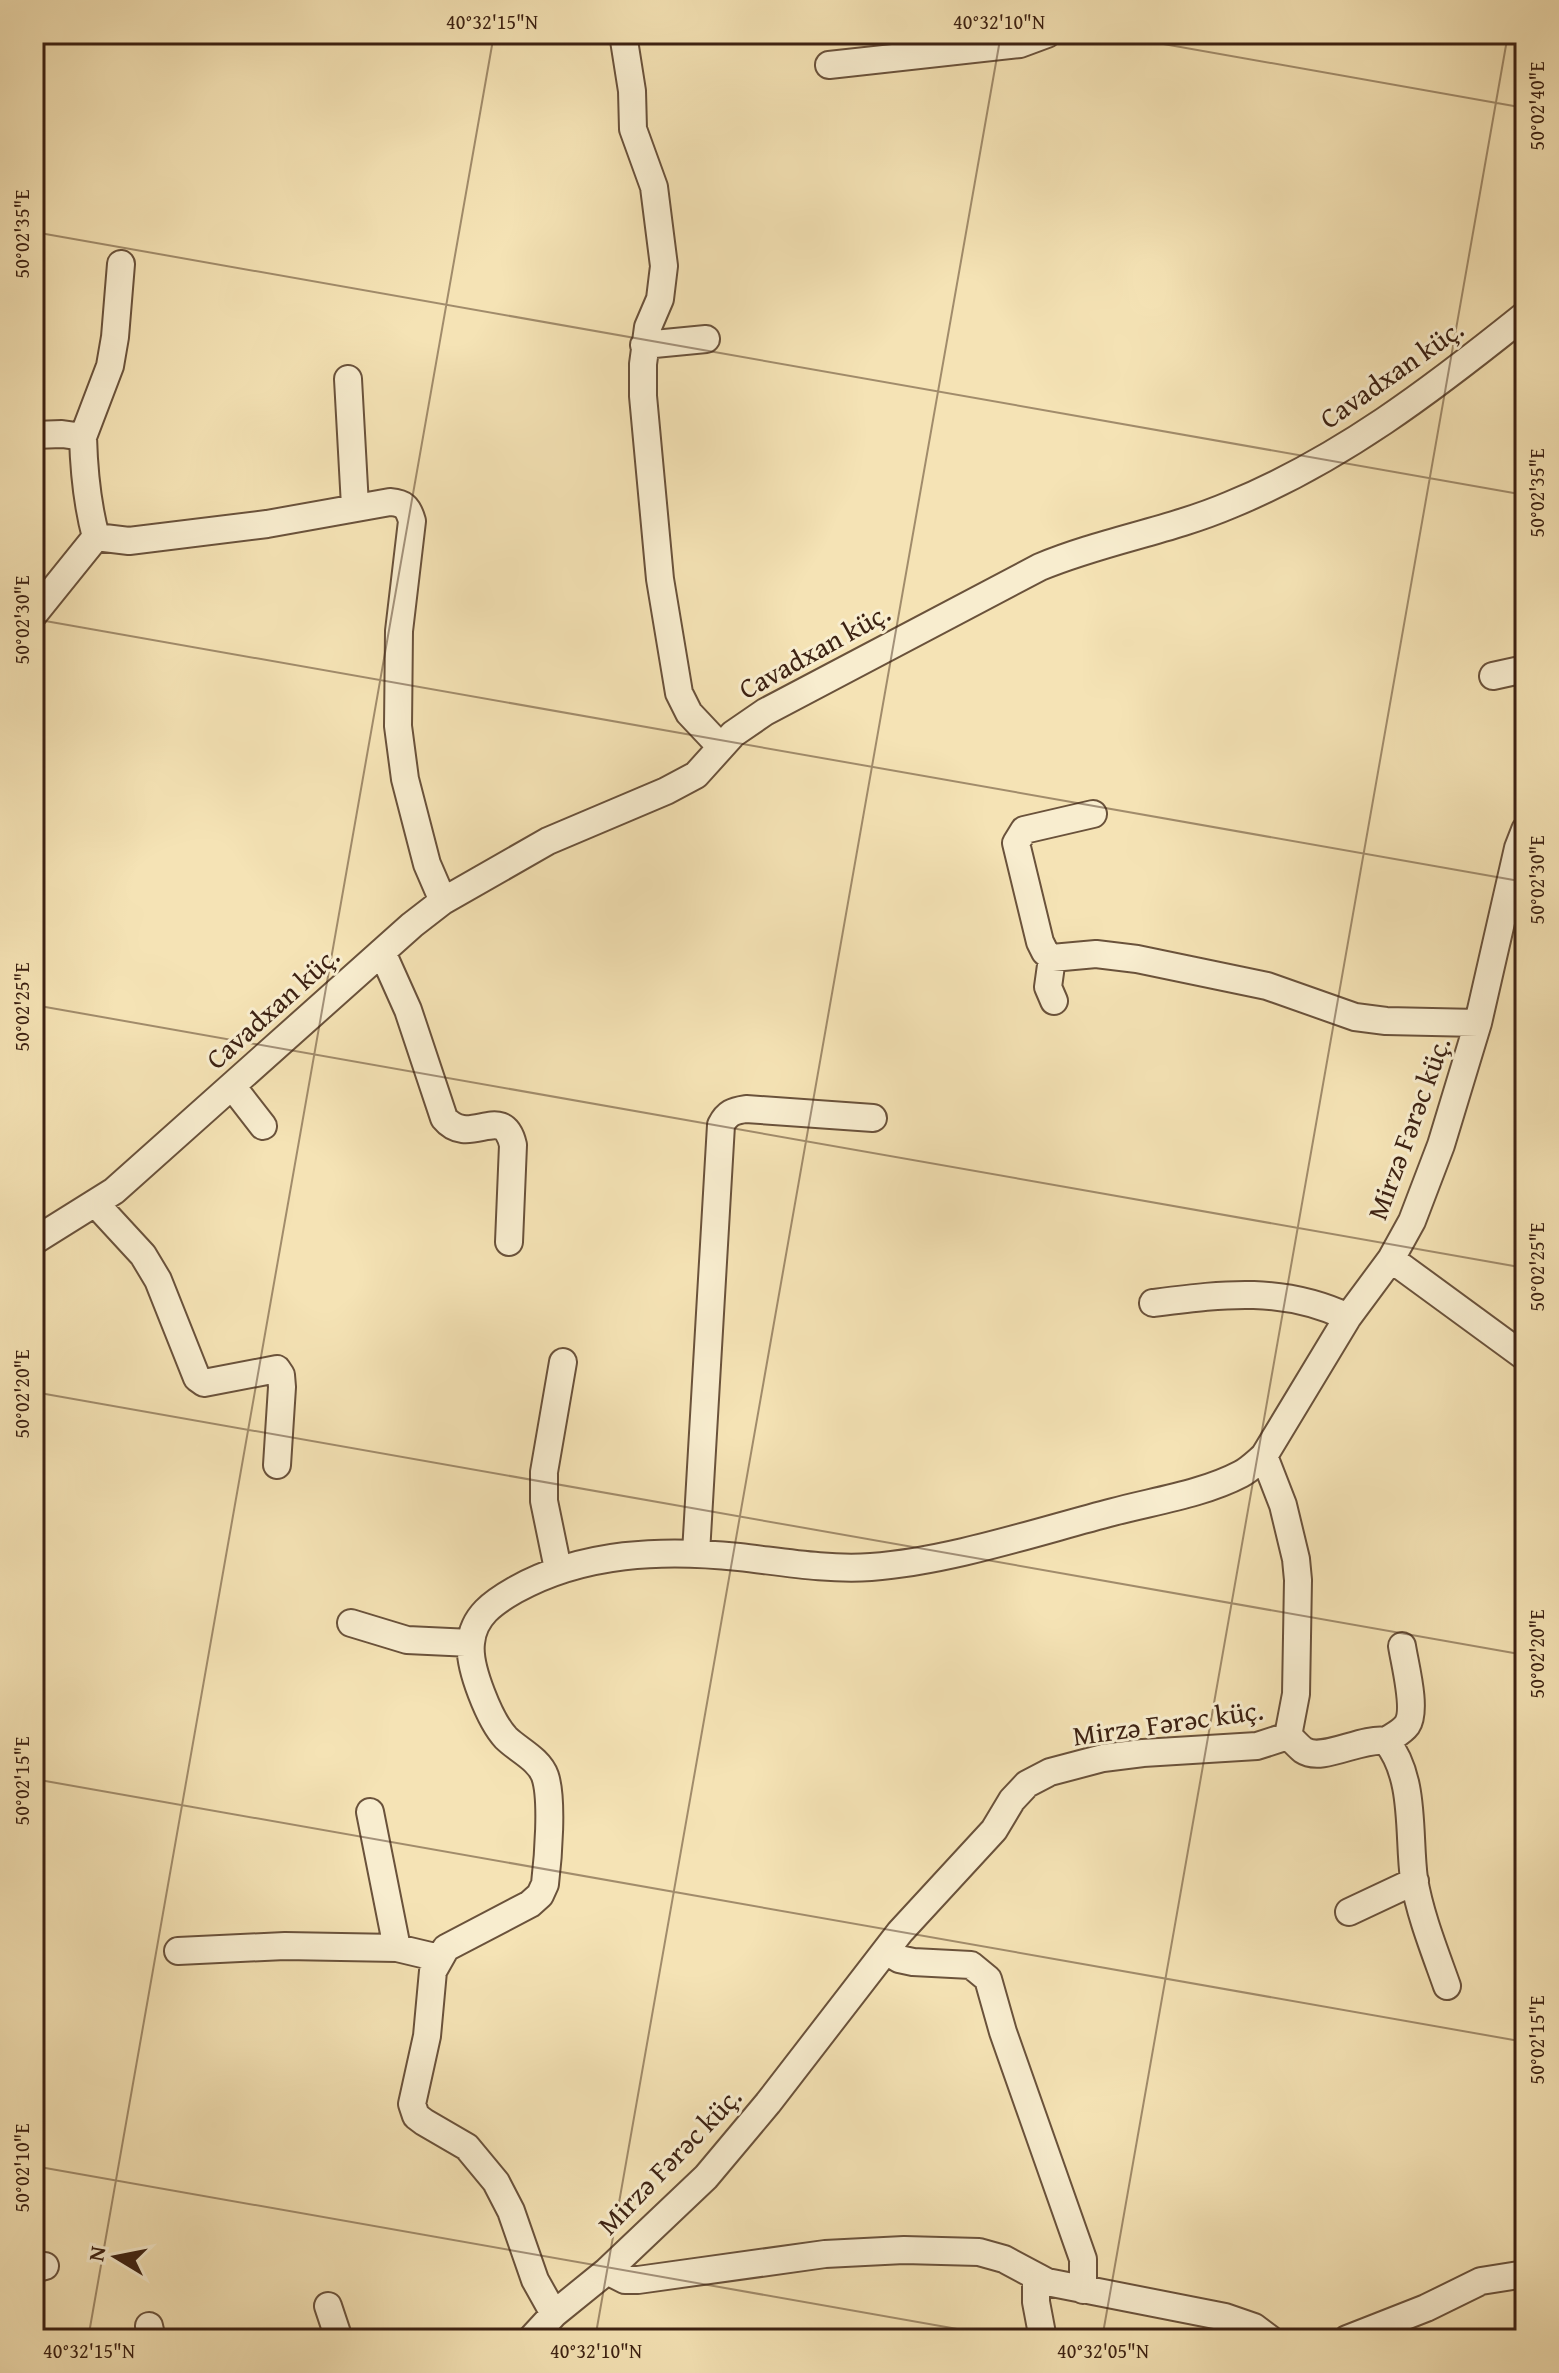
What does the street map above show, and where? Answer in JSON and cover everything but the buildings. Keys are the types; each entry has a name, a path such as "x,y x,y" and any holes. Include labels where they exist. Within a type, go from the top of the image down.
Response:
{"street":[{"path":"623,34 632,91 633,129 654,187 664,266 660,299 644,345 643,396 660,579 679,693 689,713 721,747"},
{"path":"829,65 1020,44 1047,34"},
{"path":"34,614 96,537 84,475 83,437 110,366 121,264"},
{"name":"Cavadxan küç.","path":"34,1241 96,1204 443,901 548,841 683,783 709,763 745,724 1040,567 1230,505 1321,460 1408,407 1525,315"},
{"path":"644,345 706,339"},
{"path":"348,379 355,506"},
{"path":"34,435 83,437"},
{"path":"96,537 129,541 307,518 355,506 390,502 401,503 409,509 412,521 399,631 399,737 405,779 427,864 443,901"},
{"path":"1493,676 1525,669"},
{"path":"1093,814 1024,830 1016,843 1040,942 1052,958 1059,960 1096,954 1137,959 1267,986 1355,1017 1386,1021 1478,1023"},
{"name":"Mirzə Fərəc küç.","path":"531,2339 554,2314 607,2271 706,2177 886,1951 994,1830 1019,1791 1038,1777 1103,1758 1257,1746 1288,1736 1296,1694 1297,1569 1283,1505 1264,1456 1348,1317 1391,1259 1412,1221 1441,1145 1478,1023 1518,848 1525,830"},
{"path":"382,952 408,1010 444,1118 451,1127 459,1130 497,1125 506,1128 510,1135 513,1145 509,1242"},
{"path":"1052,958 1048,982 1054,1001"},
{"path":"232,1086 263,1126"},
{"path":"696,1553 721,1125 732,1112 746,1109 873,1118"},
{"path":"96,1204 143,1255 158,1280 197,1378 204,1383 277,1369 282,1387 277,1465"},
{"path":"1391,1259 1525,1357"},
{"path":"1153,1303 1231,1294 1273,1295 1311,1301 1348,1317"},
{"path":"558,1569 544,1501 544,1472 563,1362"},
{"path":"554,2314 535,2280 511,2211 496,2182 467,2147 416,2116 412,2104 427,2036 430,1989 439,1958 446,1948 530,1904 540,1895 545,1884 548,1798 545,1776 539,1766 504,1737 494,1720 474,1667 471,1643 481,1617 491,1604 558,1569 596,1560 663,1553 696,1553 839,1568 902,1564 1004,1541 1182,1494 1242,1474 1264,1456"},
{"path":"351,1623 407,1640 471,1643"},
{"path":"1288,1736 1302,1750 1311,1753 1327,1753 1362,1741 1386,1741 1410,1722 1412,1711 1402,1646"},
{"path":"1386,1741 1396,1753 1404,1780 1415,1881 1447,1986"},
{"path":"370,1812 397,1948"},
{"path":"1349,1912 1415,1881"},
{"path":"178,1951 285,1946 397,1948 439,1958"},
{"path":"886,1951 899,1959 913,1962 960,1962 971,1965 988,1979 1003,2032 1083,2259 1083,2290"},
{"path":"607,2271 625,2280 638,2280 825,2254 904,2250 991,2254 1036,2277 1083,2290 1225,2317 1254,2327 1270,2339"},
{"path":"1347,2339 1426,2308 1481,2281 1525,2274"},
{"path":"1036,2277 1036,2302 1043,2339"},
{"path":"328,2306 339,2339"}]}
